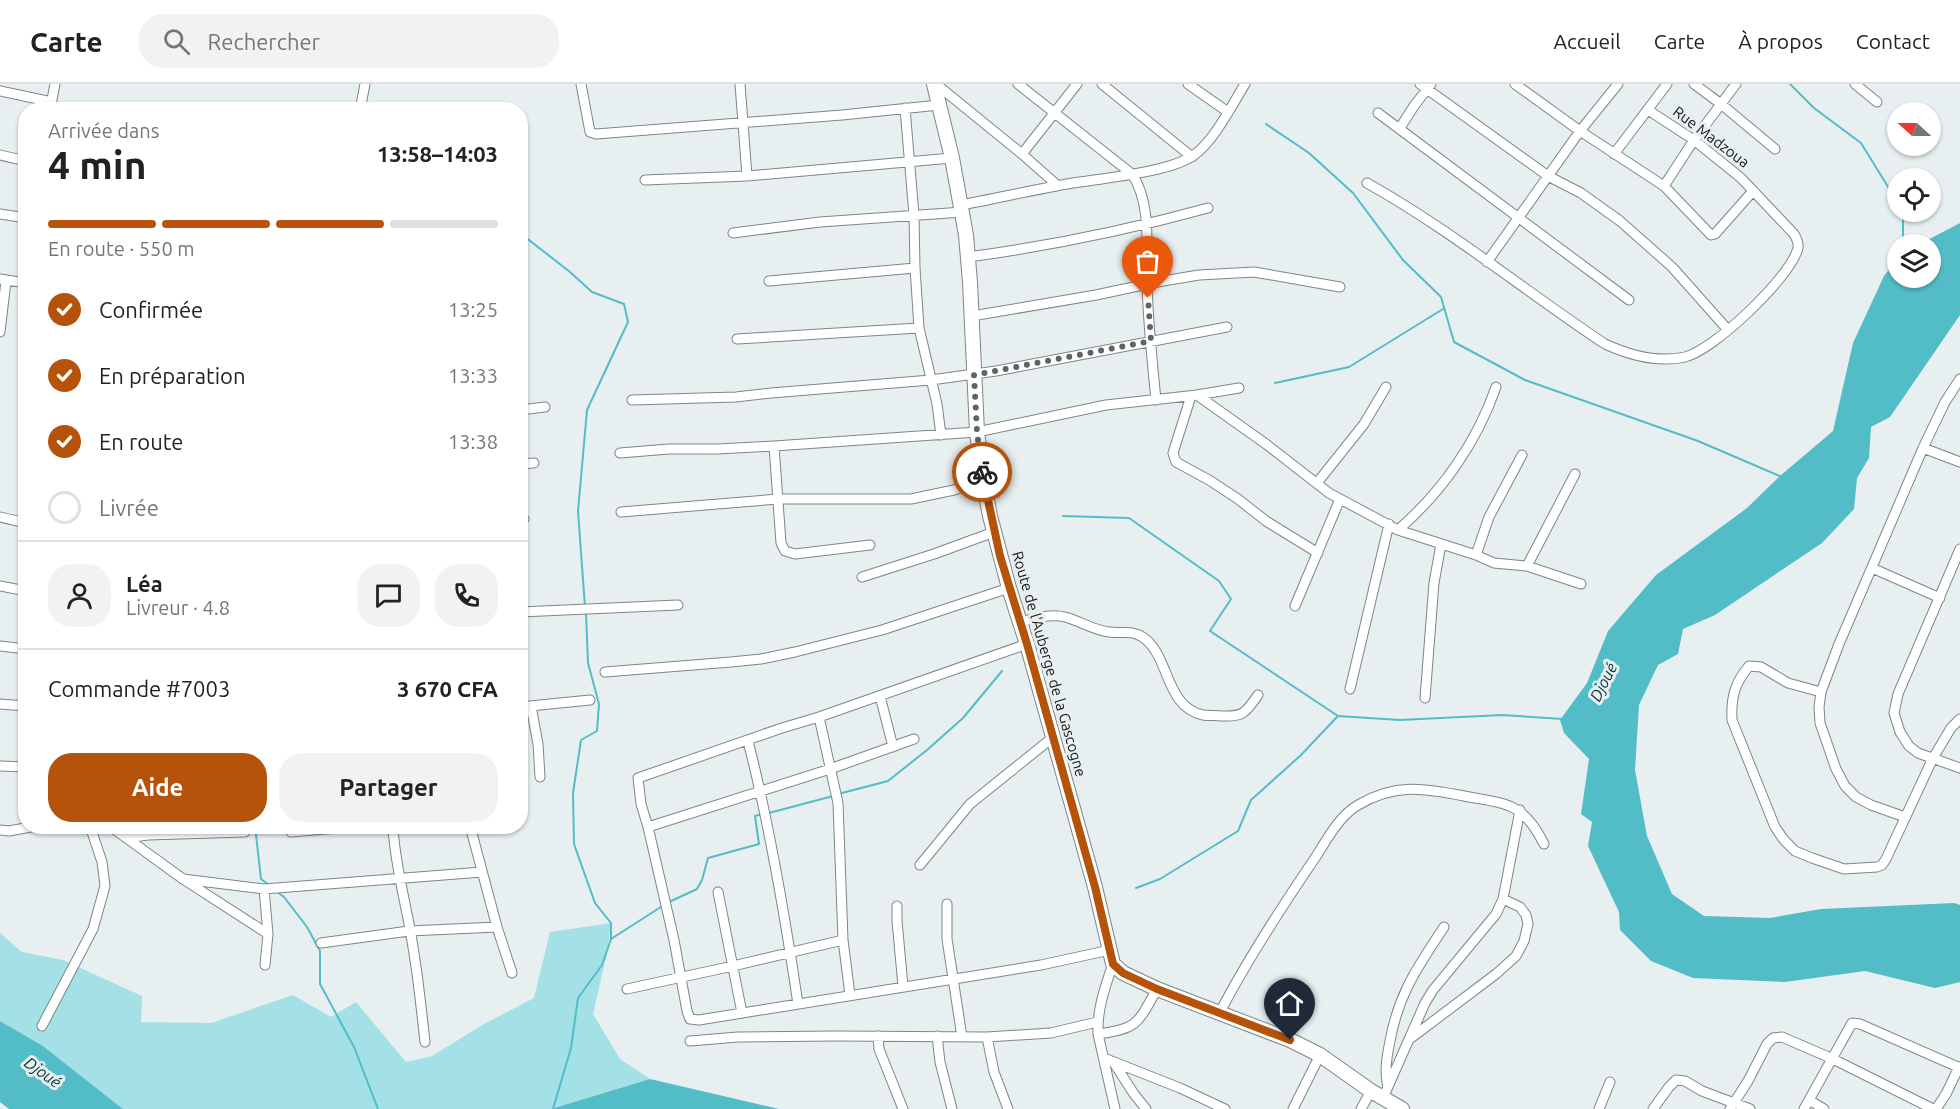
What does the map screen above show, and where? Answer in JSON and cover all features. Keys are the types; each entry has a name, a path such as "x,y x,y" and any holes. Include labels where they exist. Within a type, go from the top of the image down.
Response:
{"street":[{"path":"52,102 55,84"},
{"path":"362,102 365,84"},
{"path":"581,84 587,125 590,132 596,134 939,105"},
{"path":"740,84 747,176"},
{"path":"935,84 1057,185"},
{"name":"Route de l'Auberge de la Gascogne","path":"935,84 962,208 968,257 977,432 983,480 1009,588 1027,644 1095,887 1111,957"},
{"path":"1018,84 1132,174 1139,184 1146,225 1147,285 1156,400"},
{"path":"1022,154 1077,84"},
{"path":"1102,84 1192,157"},
{"path":"1188,84 1228,112"},
{"path":"733,233 962,208 1057,185 1169,166 1192,157 1203,148 1245,84"},
{"path":"1515,84 1580,131 1664,186 1711,235 1715,234 1753,191"},
{"path":"1614,154 1667,84"},
{"path":"1694,84 1775,149"},
{"path":"1664,186 1694,140 1736,84"},
{"path":"1854,84 1877,102"},
{"path":"1487,262 1614,85"},
{"path":"1367,183 1408,206 1597,339 1624,352 1659,358 1686,357 1700,351 1728,330 1672,267 1620,221 1581,193 1548,176 1426,86 1400,128"},
{"path":"0,92 36,102"},
{"path":"905,108 914,215 919,328 937,404 941,435"},
{"name":"Rue Madzoua","path":"1648,110 1694,140 1741,178 1794,234 1798,245 1797,251 1788,268 1759,303 1728,330"},
{"path":"1378,113 1629,300"},
{"path":"0,154 18,158"},
{"path":"645,180 747,176 952,158"},
{"path":"968,257 1039,247 1146,225 1208,208"},
{"path":"0,214 18,217"},
{"path":"769,280 915,268"},
{"path":"972,316 1199,275 1254,272 1340,287"},
{"path":"0,332 3,280 18,282"},
{"path":"632,400 736,397 974,375 1227,327"},
{"path":"737,339 919,328"},
{"path":"1905,817 1871,805 1856,797 1845,786 1836,769 1820,723 1819,707 1821,692 1839,644 1923,448 1945,402 1960,379"},
{"path":"1317,483 1364,424 1386,387"},
{"path":"1398,530 1418,513 1466,451 1484,419 1496,387"},
{"path":"620,453 774,446 977,432 1106,405 1239,388"},
{"path":"1194,395 1266,444 1340,499 1398,530 1494,563 1527,567 1581,584"},
{"path":"1194,395 1173,453 1176,462 1209,480 1266,521 1318,554"},
{"path":"528,409 545,407"},
{"path":"774,446 781,543 785,551 795,554 870,545"},
{"path":"1923,448 1960,462"},
{"path":"1476,555 1490,517 1522,455"},
{"path":"528,463 534,463"},
{"path":"1527,567 1575,474"},
{"path":"621,512 778,499 911,499 954,490 983,480"},
{"path":"1295,606 1340,499"},
{"path":"0,517 18,521"},
{"path":"1350,689 1389,524"},
{"path":"862,577 994,532"},
{"path":"1425,698 1434,583 1441,544"},
{"path":"1960,549 1898,694 1894,713 1900,732 1909,746 1918,753 1960,768"},
{"path":"1872,568 1940,598"},
{"path":"0,586 18,589"},
{"path":"605,672 751,660 805,650 882,630 1009,588"},
{"path":"528,612 678,604"},
{"path":"1020,622 1042,617 1064,617 1101,631 1132,632 1142,636 1151,644 1178,698 1185,706 1202,715 1240,715 1247,711 1258,695"},
{"path":"1027,644 638,778 641,804 648,827 687,1011 690,1019 699,1020 954,978 1111,957"},
{"path":"0,646 18,648"},
{"path":"1821,692 1788,683 1761,667 1749,666 1739,678 1732,702 1732,720 1779,834 1795,851 1844,869 1882,865 1933,758 1951,728 1960,719"},
{"path":"880,696 893,747"},
{"path":"528,706 590,700"},
{"path":"0,704 18,705"},
{"path":"531,706 538,744 540,777"},
{"path":"819,717 838,803 843,940 850,995"},
{"path":"920,865 970,804 1052,738"},
{"path":"648,827 830,770 914,739"},
{"path":"748,741 761,792 798,1004"},
{"path":"0,766 18,767"},
{"path":"1219,1014 1236,982 1302,877 1346,814 1359,805 1377,796 1408,788 1430,789 1491,801 1520,810 1535,826 1544,844"},
{"path":"1361,1109 1380,1092 1432,990 1496,914 1503,899 1520,810"},
{"path":"0,830 18,829"},
{"path":"42,1026 93,929 105,886 102,862 93,834"},
{"path":"121,834 183,879 268,934"},
{"path":"126,838 139,834"},
{"path":"395,834 399,878 420,989 424,1042"},
{"path":"472,834 497,927 513,973"},
{"path":"183,879 264,888 482,872"},
{"path":"264,888 268,934 265,964"},
{"path":"718,892 742,1013"},
{"path":"1409,1039 1496,974 1516,956 1524,941 1528,924 1526,915 1520,907 1503,899"},
{"path":"947,904 947,939 962,1037"},
{"path":"897,906 903,986"},
{"path":"321,943 409,931 497,927"},
{"path":"1380,1092 1399,1002 1444,927"},
{"path":"627,988 843,940"},
{"path":"1111,957 1123,973 1157,989 1280,1036 1320,1055 1380,1092 1402,1109"},
{"path":"1111,957 1097,1022 1115,1109"},
{"path":"1098,1034 1129,1028 1140,1019 1157,989"},
{"path":"690,1041 738,1037 987,1037 1051,1034 1097,1022"},
{"path":"1732,1106 1762,1052 1773,1038 1782,1037 1833,1059 1934,1109 1960,1067 1860,1024 1852,1023 1833,1059 1807,1105 1824,1109"},
{"path":"878,1036 879,1049 903,1109"},
{"path":"937,1036 940,1062 952,1109"},
{"path":"987,1037 994,1072 1008,1109"},
{"path":"1293,1109 1320,1055"},
{"path":"1104,1058 1225,1109"},
{"path":"1113,1063 1146,1109"},
{"path":"1653,1109 1676,1080 1685,1081 1732,1106 1750,1109"},
{"path":"1599,1109 1610,1082"}],"shaded area":[{"path":"611,923 607,953 593,1014 620,1059 650,1079 551,1109 123,1109 43,1046 0,1021 0,933 22,952 63,960 142,996 141,1022 211,1023 293,995 331,1017 356,1002 406,1062 432,1056 484,1024 534,998 550,932"}],"water":[{"name":"Djoué","path":"1960,223 1960,315 1890,417 1871,427 1869,458 1857,478 1854,509 1822,543 1715,615 1683,629 1678,654 1658,665 1639,705 1635,770 1647,836 1672,894 1704,916 1770,918 1821,909 1954,903 1960,905 1960,982 1935,988 1865,971 1785,982 1693,978 1651,961 1620,930 1619,912 1588,846 1592,822 1581,814 1589,759 1564,733 1560,720 1587,683 1608,631 1656,575 1747,508 1780,476 1833,431 1853,343 1884,276 1887,272 1887,288 1941,288 1941,234 1939,234"},
{"name":"Djoué","path":"0,1021 43,1046 123,1109 9,1109 0,1102"},
{"path":"650,1079 779,1109 551,1109"}],"waterway":[{"path":"1790,84 1814,108 1861,143 1887,185"},
{"path":"1266,124 1309,153 1353,193 1403,260 1441,297 1454,342 1525,380 1698,441 1782,477"},
{"path":"1903,222 1903,234"},
{"path":"528,239 592,292 624,304 628,322 587,410 578,511 585,607"},
{"path":"1275,383 1349,367 1443,309"},
{"path":"1063,516 1129,518 1219,581 1231,599 1210,631 1338,716 1400,720 1502,715 1563,719"},
{"path":"553,1109 571,1048 578,998 602,965 611,939 611,923 595,903 574,844 573,793 581,740 597,731 599,704 588,663 586,613"},
{"path":"838,794 888,781 963,718 1002,671"},
{"path":"1136,888 1160,879 1238,831 1251,800 1300,756 1337,717"},
{"path":"769,813 833,796"},
{"path":"669,902 697,889 708,858 759,844 755,816 763,814"},
{"path":"256,834 261,879 269,885"},
{"path":"276,891 284,897 307,927 320,951 320,984 354,1047 378,1109"},
{"path":"611,939 664,905"}],"way so far":[{"path":"982,472 974,375 1151,341 1148,298"}],"route":[{"path":"982,472 1000,556 1095,887 1113,964 1123,973 1157,989 1290,1040"}]}
